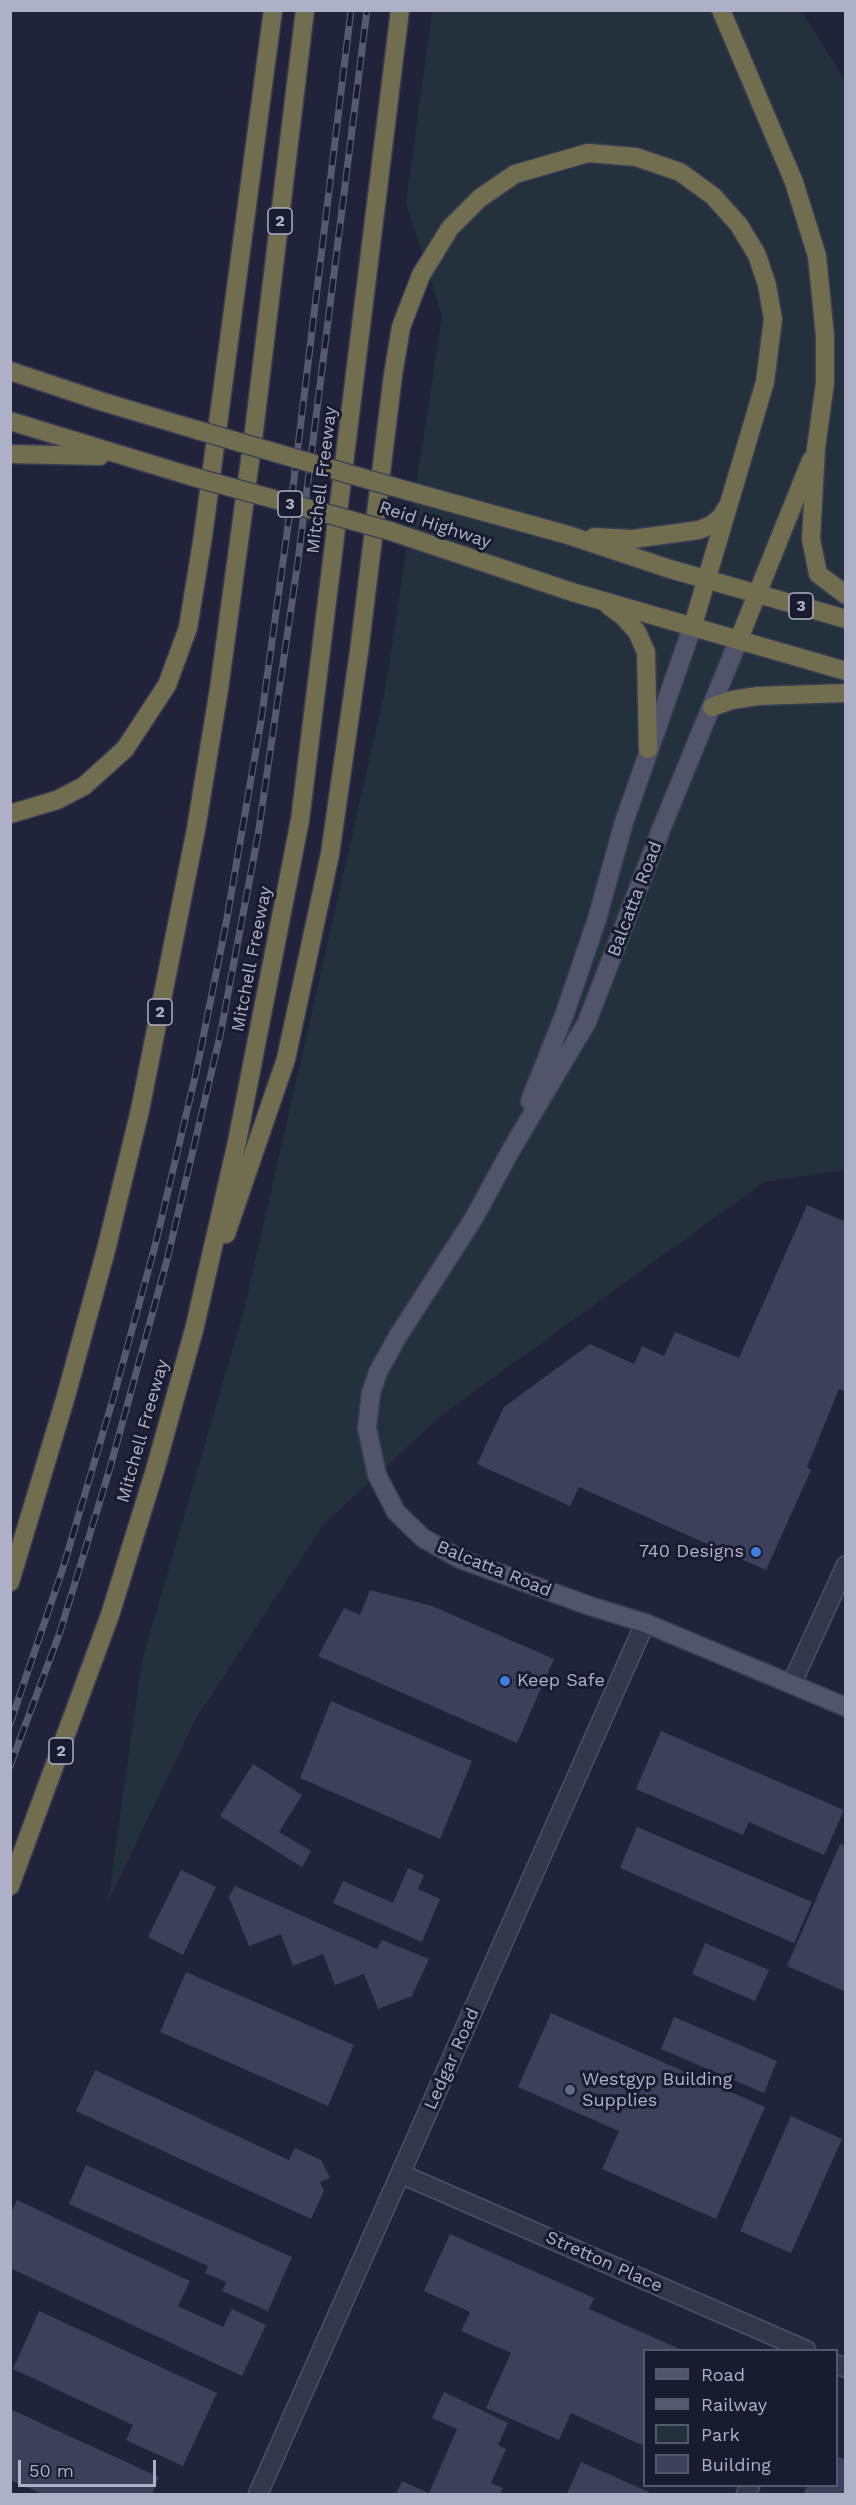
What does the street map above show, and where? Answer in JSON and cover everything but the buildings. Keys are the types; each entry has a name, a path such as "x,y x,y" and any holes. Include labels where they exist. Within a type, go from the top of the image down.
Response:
{"highway":[{"path":"10,814 57,800 84,786 125,749 167,685 188,628 203,536 273,10"},
{"name":"2","path":"10,1582 63,1407 109,1238 140,1110 196,830 219,688 253,442 305,10"},
{"name":"Mitchell Freeway","path":"10,1886 110,1615 155,1470 194,1330 237,1142 300,820 400,10"},
{"path":"721,10 794,182 817,256 825,336 825,383 816,448 811,539 818,574 846,596"},
{"path":"194,1330 286,1059 330,854 401,327 421,275 450,228 480,198 515,174 588,153 636,157 680,172 713,196 739,225 757,255 767,285 772,319 765,382 693,625"},
{"name":"Reid Highway","path":"10,371 197,430 568,535 756,594 846,619"},
{"name":"Reid Highway","path":"10,421 190,476 390,531 599,599 846,672"},
{"path":"739,639 816,448"},
{"path":"10,454 126,457"},
{"path":"568,535 633,539 687,533 711,525 721,517 731,500"},
{"path":"599,599 624,617 637,632 646,652 648,749"},
{"path":"712,707 732,700 758,696 846,693"}],"main road":[{"name":"Balcatta Road","path":"511,1150 565,1013 593,930 648,749 680,667 693,625"},
{"name":"Balcatta Road","path":"739,639 662,827 587,1022 511,1150 474,1218 398,1336 378,1372 371,1393 367,1428 377,1475 396,1512 423,1538 460,1559 590,1606 645,1623 846,1707"}],"street":[{"path":"792,1683 846,1565"},
{"name":"Ledgar Road","path":"258,2494 645,1623"},
{"name":"Stretton Place","path":"401,2174 805,2349"}],"green space":[{"path":"432,11 802,11 846,83 845,1170 764,1182 443,1414 324,1524 196,1718 108,1902 142,1661 244,1310 385,691 442,316 406,203"}],"railway":[{"path":"10,1724 63,1568 155,1246 196,1073 226,924 261,721 291,504 351,10"},
{"path":"10,1766 60,1632 110,1468 167,1260 220,1036 258,835 298,561 367,10"}],"place":[{"name":"740 Designs","path":"756,1552"},
{"name":"Keep Safe","path":"505,1681"},
{"name":"Westgyp Building Supplies","path":"570,2090"}]}
